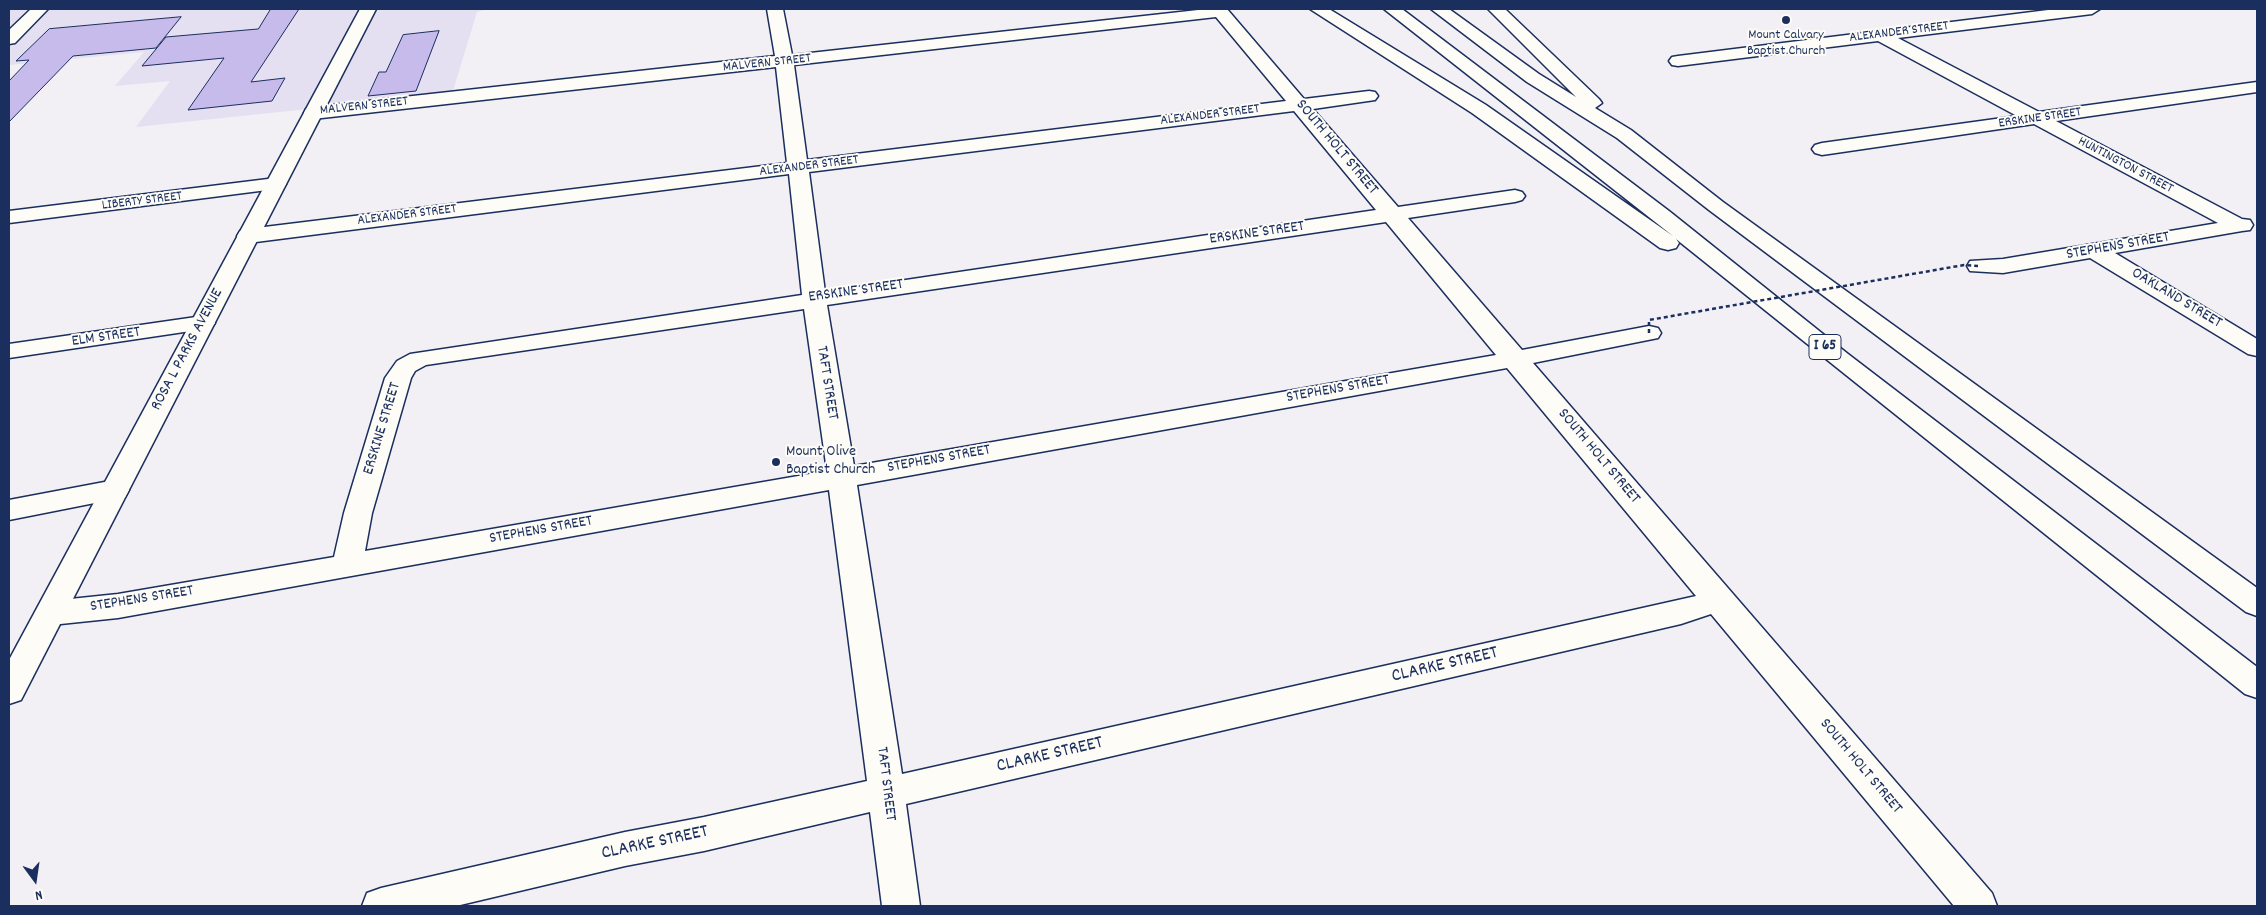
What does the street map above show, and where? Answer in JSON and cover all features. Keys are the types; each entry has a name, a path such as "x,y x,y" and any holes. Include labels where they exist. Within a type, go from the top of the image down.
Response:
{"main road":[{"path":"9,39 40,9"},
{"name":"ROSA L PARKS AVENUE","path":"9,691 368,9"},
{"name":"TAFT STREET","path":"775,9 784,62 814,299 864,623 902,906"},
{"path":"1318,9 1478,109 1638,222 1839,359"},
{"name":"I 65","path":"1392,9 1661,216 1839,359 2257,685"},
{"path":"1439,9 1533,78 1624,134 1732,217 2257,604"},
{"path":"1496,9 1624,134"},
{"name":"ALEXANDER STREET","path":"1678,61 2092,9"},
{"name":"MALVERN STREET","path":"312,113 784,62 1220,11"},
{"name":"SOUTH HOLT STREET","path":"1220,11 1978,906"},
{"name":"HUNTINGTON STREET","path":"1879,35 2036,119 2248,224"},
{"name":"ERSKINE STREET","path":"1822,149 2257,87"},
{"name":"ALEXANDER STREET","path":"248,236 1369,96"},
{"name":"LIBERTY STREET","path":"9,218 276,184"},
{"name":"ERSKINE STREET","path":"347,566 358,512 398,378 406,366 419,358 1515,196"},
{"name":"STEPHENS STREET","path":"1978,266 2003,266 2248,224"},
{"name":"OAKLAND STREET","path":"2095,251 2257,349"},
{"name":"ELM STREET","path":"9,351 203,323"},
{"name":"STEPHENS STREET","path":"51,613 118,606 347,566 1515,359 1649,333"},
{"path":"9,510 115,490"},
{"name":"CLARKE STREET","path":"381,906 625,849 704,834 1662,616 1719,600"}],"path":[{"path":"1649,333 1649,320 1964,265 1978,266"}],"shaded area":[{"path":"9,9 487,9 477,12 452,94 136,127 170,81 115,86 144,52 9,65"}],"building":[{"path":"271,9 299,9 251,82 285,78 272,101 188,110 224,58 142,66 166,37 258,29"},
{"path":"181,17 156,48 73,56 9,122 9,81 29,60 16,61 49,29"},
{"path":"439,31 416,91 368,96 379,72 386,72 403,35"}],"place":[{"name":"Mount Calvary Baptist Church","path":"1786,20"},
{"name":"Mount Olive Baptist Church","path":"776,462"}]}
